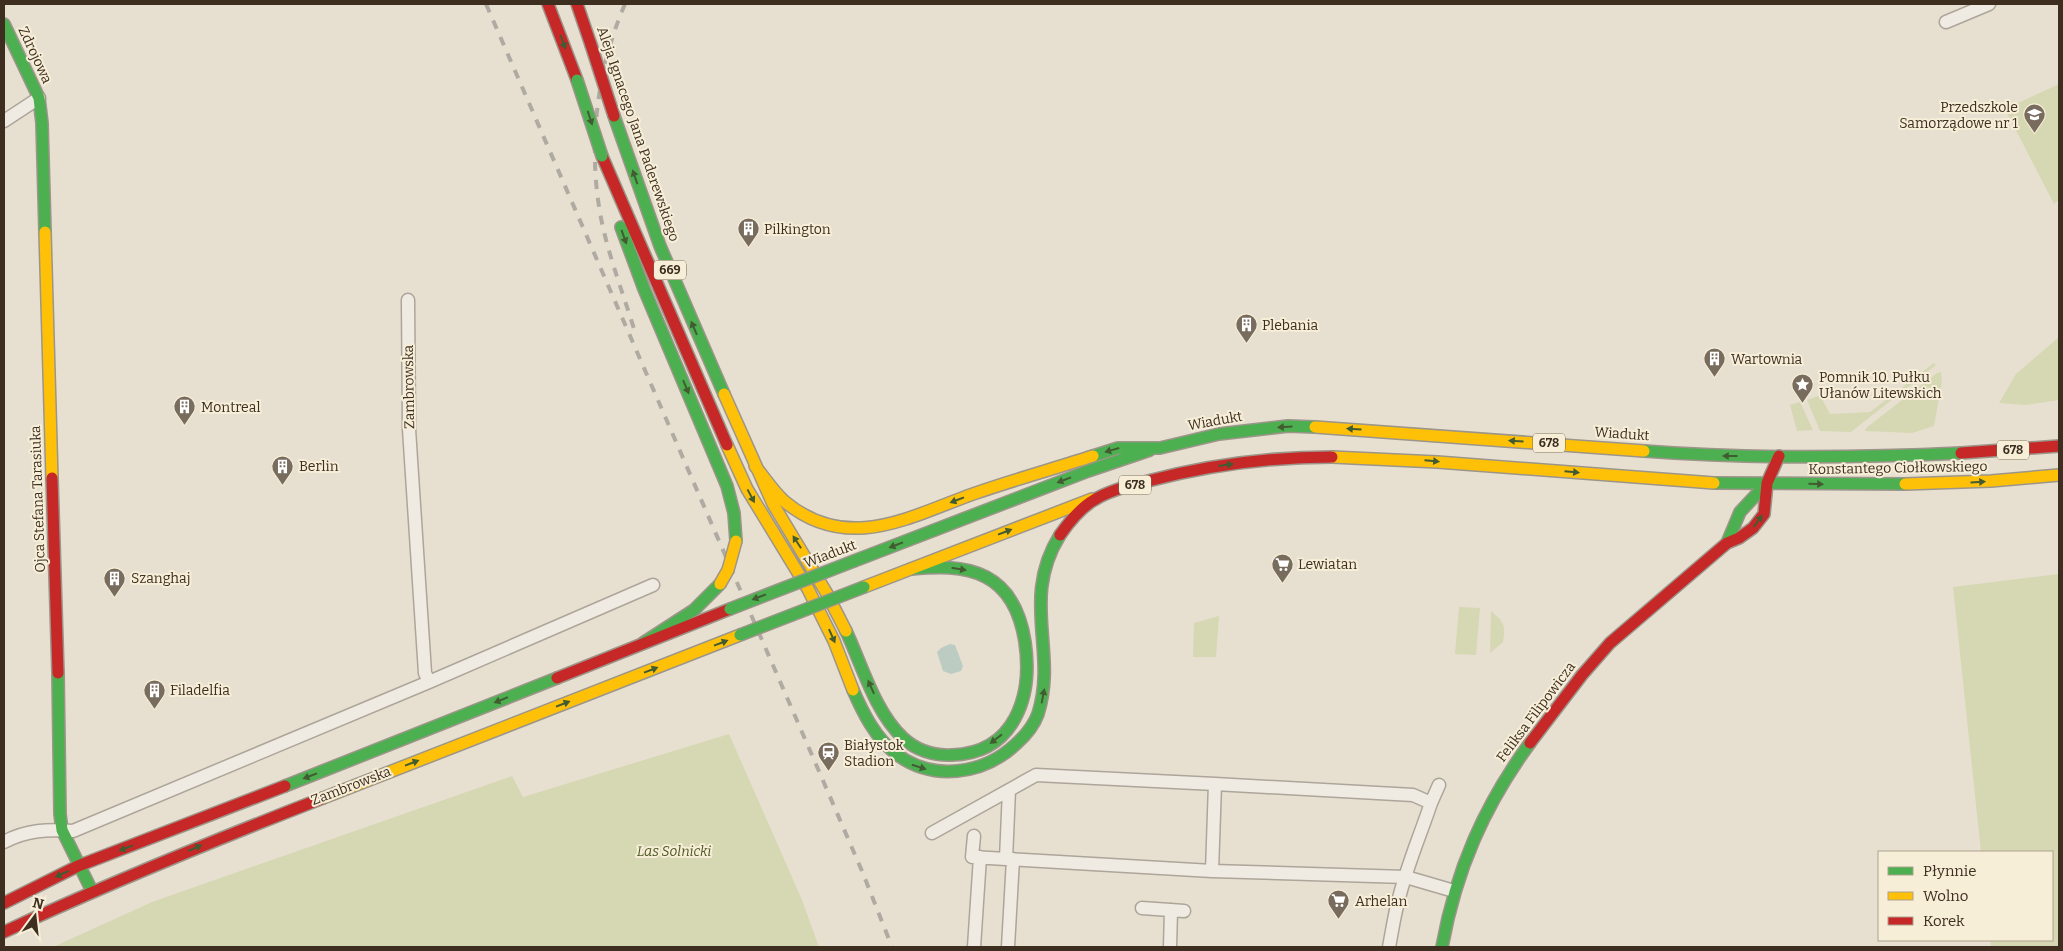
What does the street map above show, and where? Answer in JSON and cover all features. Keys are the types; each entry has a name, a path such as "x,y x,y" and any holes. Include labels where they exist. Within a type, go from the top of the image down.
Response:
{"main road":[{"path":"548,4 578,80 602,156 619,223 640,281 727,486 734,504 737,523 736,541 728,570 710,597 685,618 644,643"},
{"name":"Aleja Ignacego Jana Paderewskiego","path":"577,4 651,222 696,333 755,466"},
{"name":"Zdrojowa","path":"4,24 39,98"},
{"name":"Ojca Stefana Tarasiuka","path":"39,98 42,123 58,665 60,814 62,830 92,892"},
{"path":"602,156 742,479 753,500 798,570 828,629 870,724 894,753 921,768 962,772 989,765 1010,751 1023,739 1033,725 1041,708 1045,688 1041,608 1041,586 1044,570 1050,552 1065,529 1093,499"},
{"name":"Wiadukt","path":"689,626 730,608 1088,471 1160,448 1219,434 1288,426 1710,456 1779,456"},
{"name":"Konstantego Ciołkowskiego","path":"1779,456 1958,454 2059,446"},
{"path":"755,466 783,500 802,514 833,526 866,529 900,522 974,494 1118,448 1160,448"},
{"name":"Feliksa Filipowicza","path":"1442,947 1454,891 1477,827 1497,792 1541,727 1588,668 1617,637 1727,543 1753,528 1764,514 1767,483 1779,456"},
{"name":"678","path":"911,569 1093,499 1178,473 1208,467 1315,457 1394,458 1691,482 1767,483"},
{"path":"755,466 779,514 827,594 851,641 882,712 891,725 904,740 917,748 938,755 967,753 981,749 994,742 1007,731 1024,700 1027,660 1020,614 1014,602 1003,589 988,578 972,571 952,568 911,569"},
{"name":"Konstantego Ciołkowskiego","path":"1767,483 1918,485 2008,481 2059,475"},
{"name":"Feliksa Filipowicza","path":"1727,543 1740,512 1767,483"},
{"name":"Zambrowska","path":"4,932 92,892 237,831 911,569"},
{"name":"Zambrowska","path":"4,903 78,866 689,626"}],"street":[{"path":"1946,22 1989,4"},
{"path":"4,121 39,98"},
{"name":"Zambrowska","path":"408,300 410,429 425,673 429,682"},
{"path":"4,842 28,832 73,830 429,682 653,585"},
{"path":"932,833 1031,776 1042,775 1413,795 1430,803"},
{"path":"1212,871 1215,784"},
{"path":"1389,947 1398,900 1430,803 1439,785"},
{"path":"1008,947 1009,790"},
{"path":"974,836 972,857 1212,871 1406,877 1454,891"},
{"path":"974,947 980,857"},
{"path":"1142,908 1184,911"},
{"path":"1170,947 1171,910"}],"green space":[{"path":"2059,84 2059,200 2054,204 2005,109"},
{"path":"2059,337 2059,400 2026,405 1999,403 2016,374"},
{"path":"1934,363 1936,365 1851,432 1820,431 1807,400 1820,395 1830,414 1870,412"},
{"path":"1941,372 1942,381 1934,426 1912,433 1865,431 1866,428 1937,373"},
{"path":"1800,402 1813,430 1797,431 1790,405"},
{"path":"2059,574 2059,947 1991,947 1990,941 2053,941 2053,851 1981,851 1953,587"},
{"path":"1459,607 1480,608 1476,655 1455,654"},
{"path":"1491,611 1503,624 1504,632 1503,642 1490,653"},
{"path":"1219,616 1216,657 1193,657 1194,623"},
{"name":"Las Solnicki","path":"729,734 802,900 819,947 53,947 152,902 512,776 523,797"}],"shaded area":[{"path":"950,644 955,645 963,666 961,671 951,674 943,671 937,652"}],"railway":[{"path":"486,4 862,871 892,947"},
{"path":"625,4 607,56 601,84 597,112 595,168 597,196 605,237 635,332"}],"traffic: fast":[{"path":"4,24 39,98 42,123 45,232"},
{"path":"577,80 602,156"},
{"path":"614,116 660,246 724,394"},
{"path":"621,227 644,289 727,486 734,513 736,541"},
{"path":"1093,456 1118,448 1160,448 1219,434 1288,426 1315,427"},
{"path":"854,561 1088,471 1150,450"},
{"path":"1644,451 1683,454 1802,457 1961,453"},
{"path":"1714,483 1905,484"},
{"path":"1727,543 1740,512 1767,483"},
{"path":"853,690 865,716 881,740 895,753 909,762 925,768 957,771 988,763 1003,754 1026,734 1038,714 1043,691 1044,668 1041,603 1042,581 1048,558 1060,535"},
{"path":"730,609 854,561"},
{"path":"846,631 877,702 893,727 914,746 932,753 945,755 974,752 991,744 1005,733 1015,718 1022,701 1026,682 1027,662 1021,623 1008,596 995,582 968,570 949,568 911,569"},
{"path":"643,643 694,610 720,584"},
{"path":"740,635 864,587"},
{"path":"58,673 60,814 62,830 92,891"},
{"path":"285,786 557,678"},
{"path":"1442,947 1455,891 1474,840 1499,791 1530,743"}],"traffic: slow":[{"path":"45,232 52,478"},
{"path":"724,394 773,504 826,592 846,631"},
{"path":"1315,427 1644,451"},
{"path":"727,445 747,489 808,589 834,641 853,690"},
{"path":"755,466 784,501 808,517 831,526 855,528 878,526 902,520 973,494 1093,456"},
{"path":"1332,457 1437,462 1714,483"},
{"path":"1905,484 1991,481 2059,475"},
{"path":"864,587 1092,499"},
{"path":"720,584 728,570 736,541"},
{"path":"323,798 740,635"}],"traffic: jam":[{"path":"548,4 577,80"},
{"path":"577,4 591,45"},
{"path":"591,45 614,116"},
{"path":"602,156 727,445"},
{"path":"1961,453 2059,446"},
{"path":"1530,743 1582,675 1610,643 1727,543 1739,538 1753,528 1764,514 1767,483 1779,456"},
{"path":"1060,535 1075,516 1089,503 1100,496 1127,486 1216,466 1286,458 1332,457"},
{"path":"52,478 58,673"},
{"path":"557,678 730,609"},
{"path":"4,903 78,866 285,786"},
{"path":"4,932 162,862 323,798"}],"place":[{"name":"Przedszkole Samorządowe nr 1","path":"2034,134"},
{"name":"Pilkington","path":"748,248"},
{"name":"Plebania","path":"1246,344"},
{"name":"Wartownia","path":"1715,378"},
{"name":"Pomnik 10. Pułku Ułanów Litewskich","path":"1803,404"},
{"name":"Montreal","path":"185,426"},
{"name":"Berlin","path":"283,485"},
{"name":"Lewiatan","path":"1282,583"},
{"name":"Szanghaj","path":"115,597"},
{"name":"Filadelfia","path":"154,709"},
{"name":"Białystok Stadion","path":"828,772"},
{"name":"Arhelan","path":"1339,920"}]}
